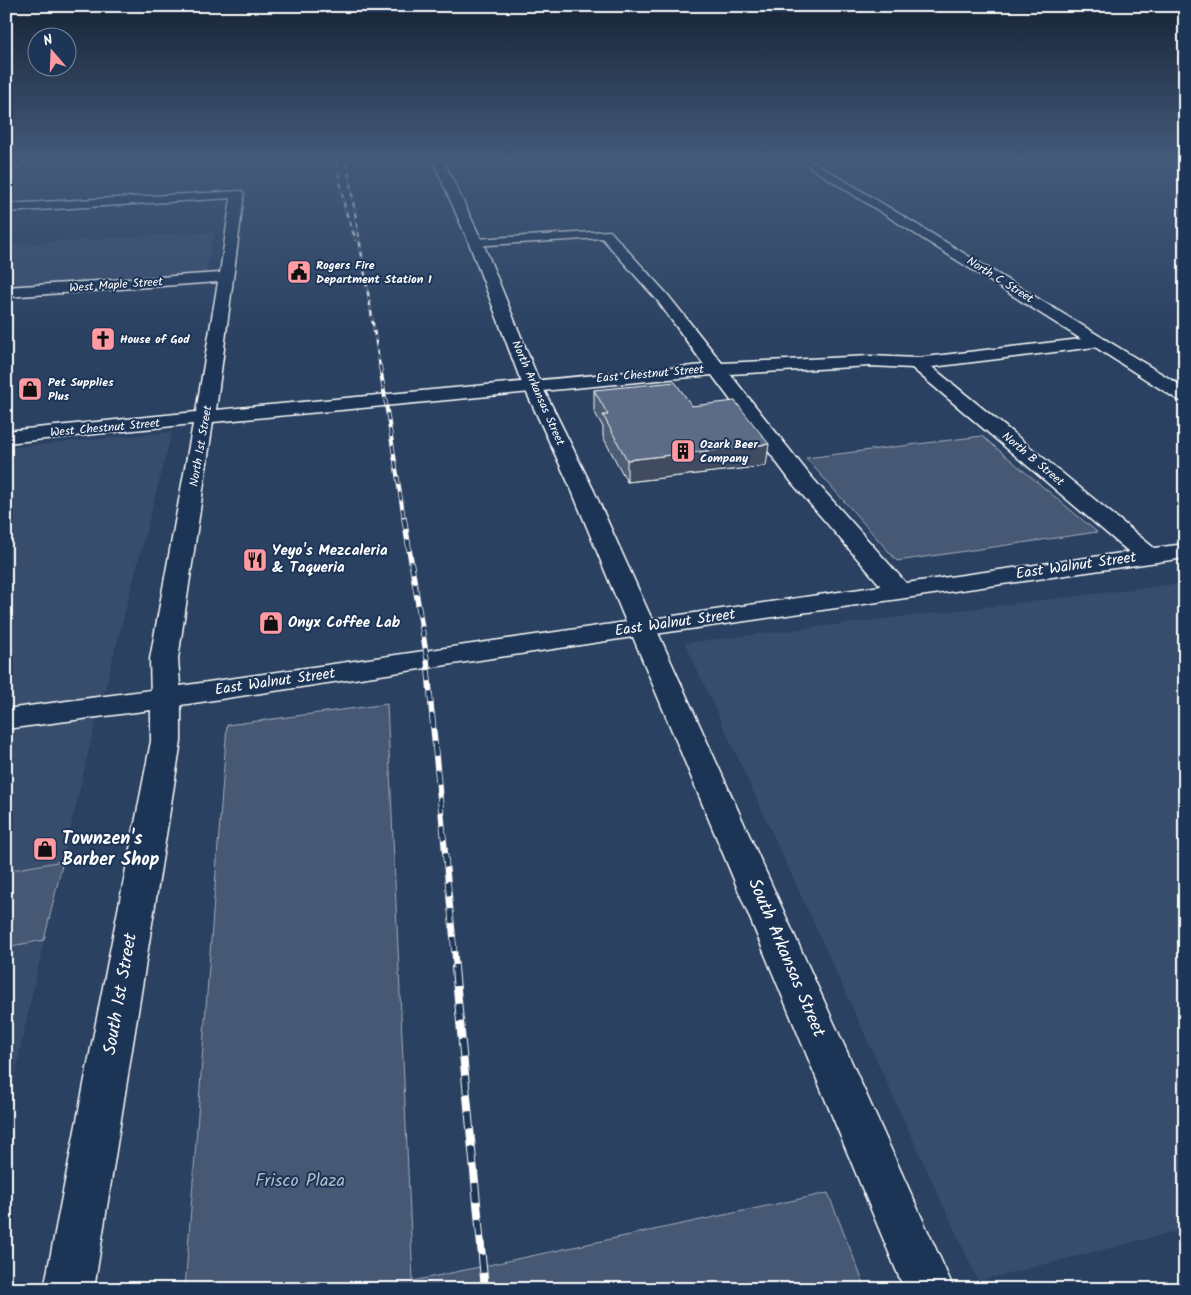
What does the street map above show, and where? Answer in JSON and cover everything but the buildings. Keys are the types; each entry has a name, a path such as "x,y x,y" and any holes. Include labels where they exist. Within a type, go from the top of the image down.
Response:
{"street":[{"name":"North 1st Street","path":"166,698 164,659 204,419 209,401 234,218"},
{"name":"North Arkansas Street","path":"465,218 532,385 583,491 640,628"},
{"name":"North C Street","path":"901,218 1185,396"},
{"path":"476,243 605,234 662,297 800,478 900,592"},
{"name":"West Maple Street","path":"6,292 226,277"},
{"name":"East Chestnut Street","path":"204,419 532,385 716,369 870,361 917,363 1097,342"},
{"name":"North B Street","path":"917,363 1149,556"},
{"name":"West Chestnut Street","path":"6,437 204,419"},
{"name":"East Walnut Street","path":"6,719 166,698 640,628 1185,551"},
{"name":"South Arkansas Street","path":"640,628 651,648 929,1289"},
{"name":"South 1st Street","path":"69,1289 166,741 166,698"}],"shaded area":[{"path":"214,232 205,277 6,290 6,245"},
{"path":"172,432 88,753 63,861 6,871 6,448"},
{"path":"1185,583 1185,1229 978,1281 685,643"},
{"path":"44,940 22,1040 6,1120 6,947"}],"green space":[{"path":"982,436 1097,532 897,561 806,458"},
{"name":"Frisco Plaza","path":"387,704 413,1281 828,1193 866,1289 185,1289 227,725"},
{"path":"63,861 44,940 6,947 6,871"}],"railway":[{"path":"348,218 356,240"},
{"path":"356,218 380,367"},
{"path":"380,366 404,519"},
{"path":"404,518 427,659 432,716"},
{"path":"432,714 456,969"},
{"path":"455,968 485,1289"}],"place":[{"name":"Rogers Fire Department Station 1","path":"299,272"},
{"name":"House of God","path":"103,339"},
{"name":"Pet Supplies Plus","path":"30,389"},
{"name":"Ozark Beer Company","path":"683,451"},
{"name":"Yeyo's Mezcaleria & Taqueria","path":"255,560"},
{"name":"Onyx Coffee Lab","path":"271,623"},
{"name":"Townzen's Barber Shop","path":"45,849"}]}
